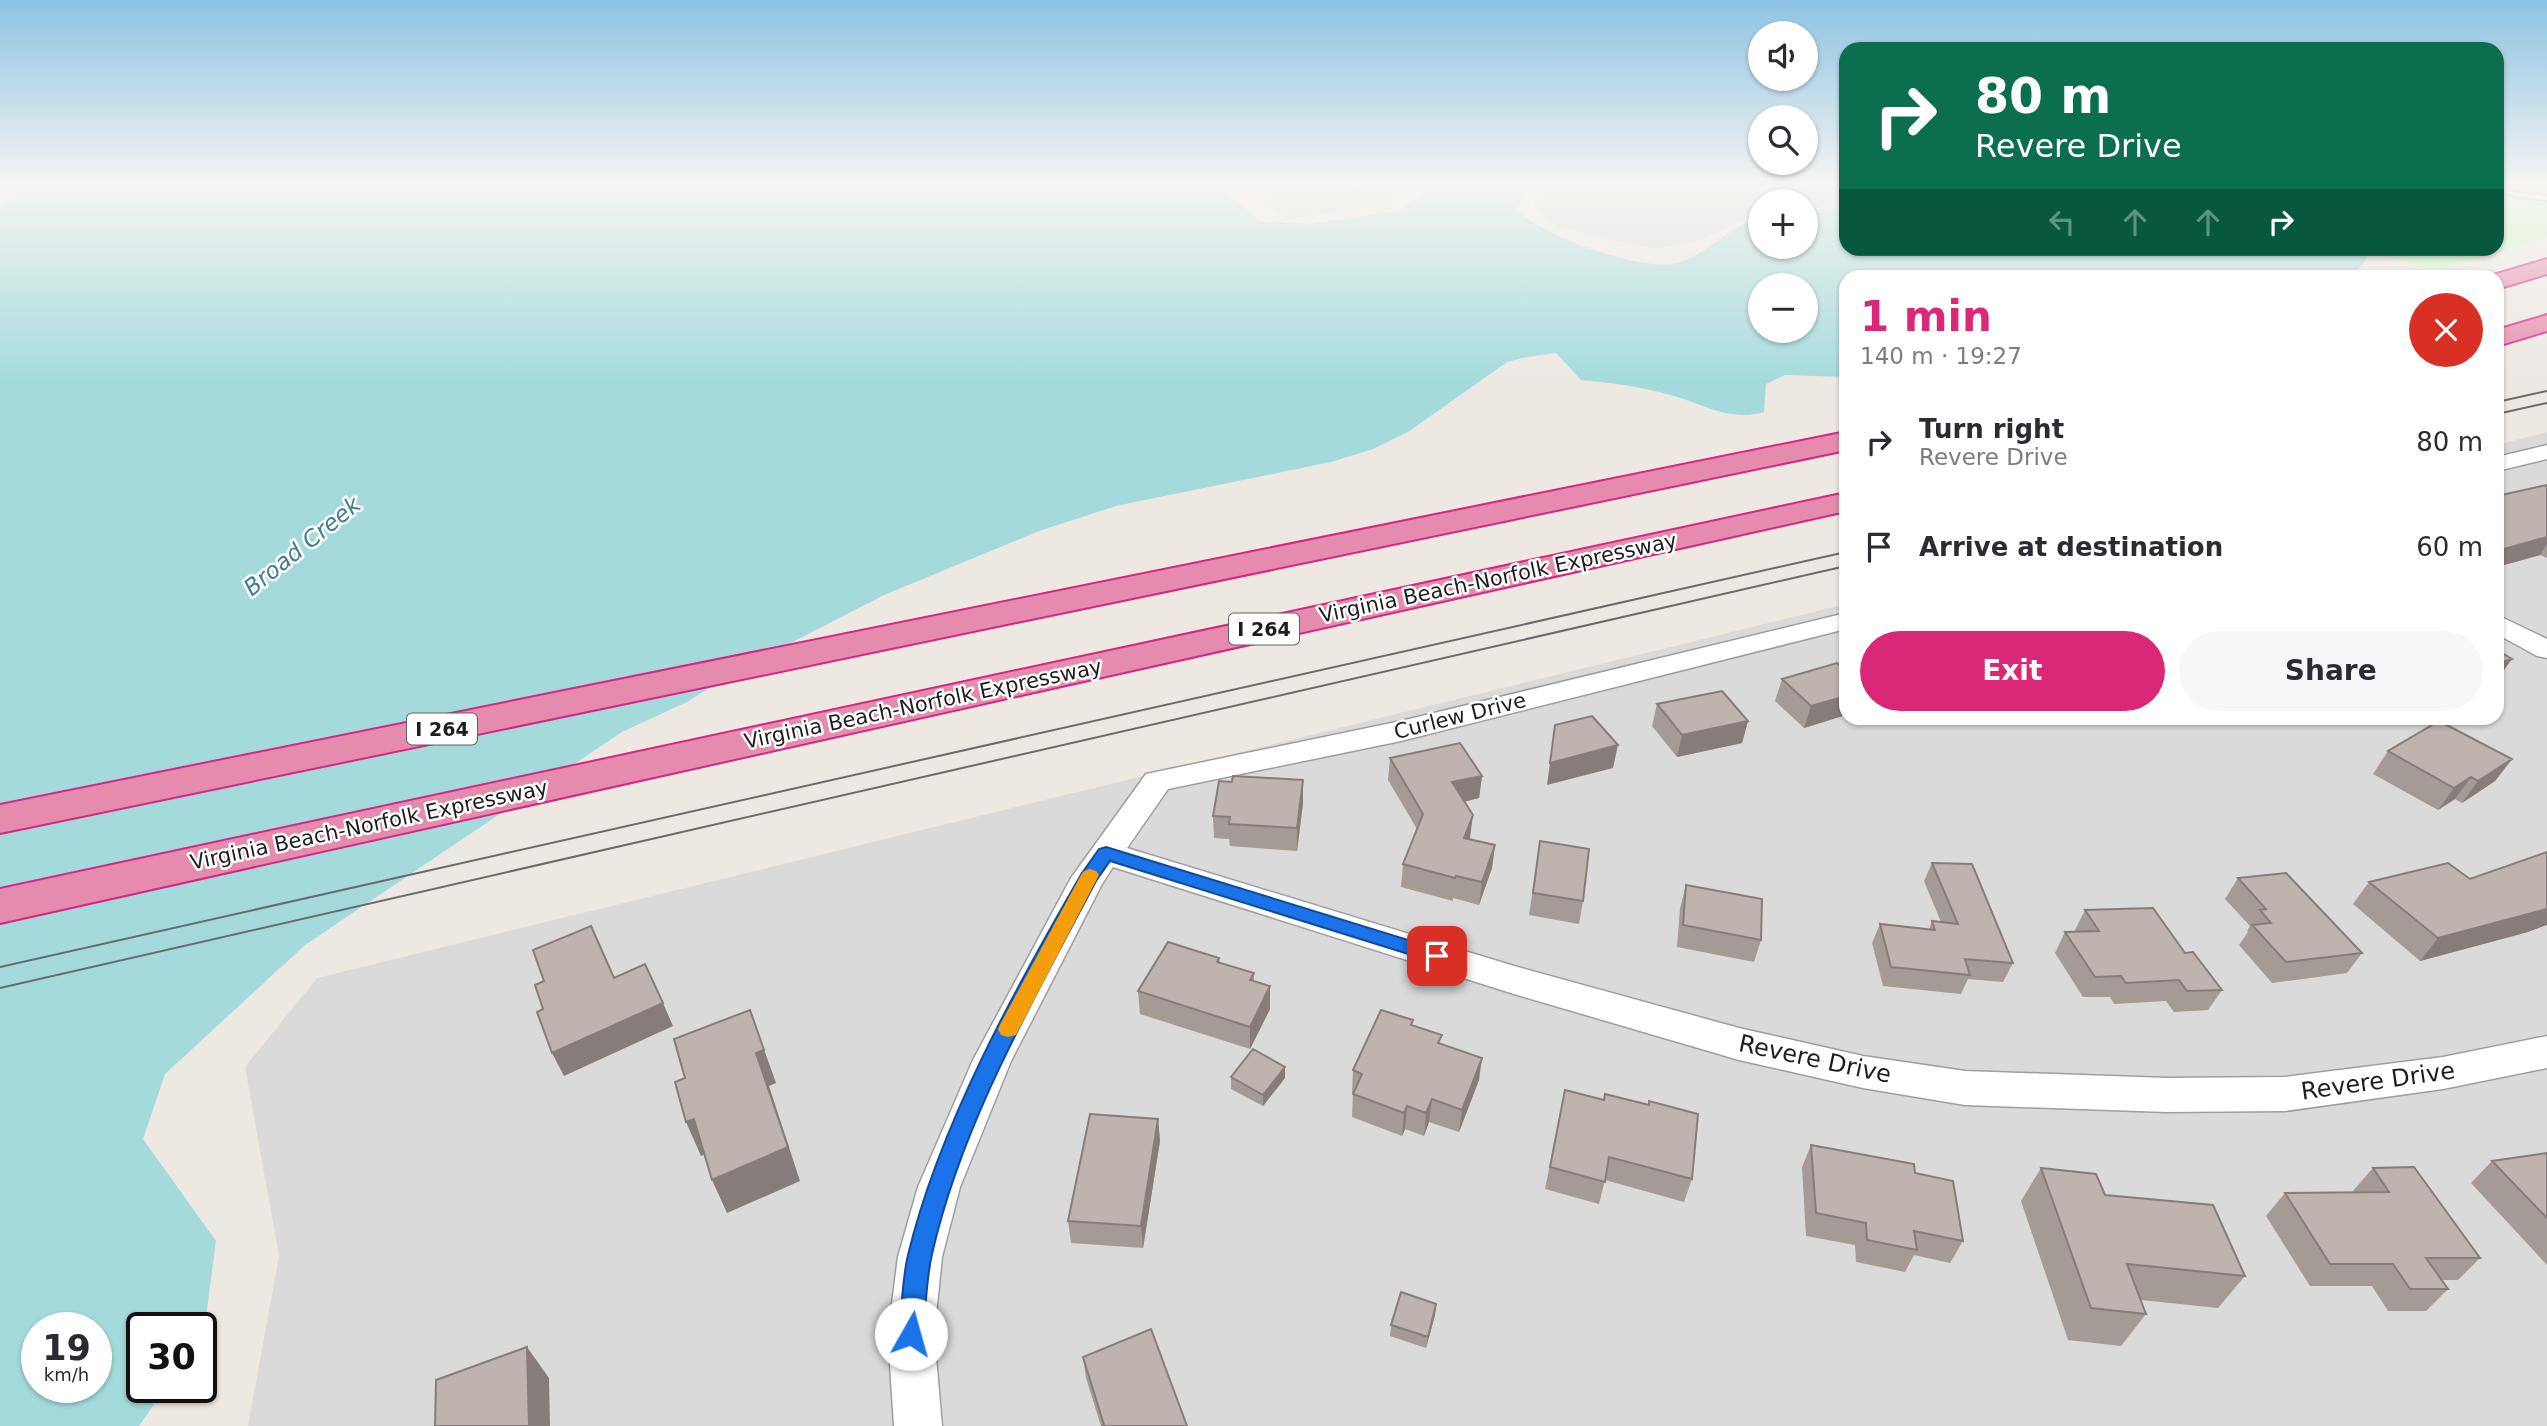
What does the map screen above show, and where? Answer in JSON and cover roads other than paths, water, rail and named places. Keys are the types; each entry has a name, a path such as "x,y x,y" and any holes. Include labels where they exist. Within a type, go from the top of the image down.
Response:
{"highway":[{"path":"2504,280 2543,267"},
{"path":"2504,336 2547,323"},
{"name":"I 264","path":"0,820 1839,442"},
{"name":"Virginia Beach-Norfolk Expressway","path":"0,906 1839,504"}],"street":[{"path":"2504,462 2547,452"},
{"name":"Curlew Drive","path":"918,1426 911,1334 920,1257 939,1187 992,1060 1088,878 1157,781 1401,732 1839,623"},
{"path":"2504,627 2547,650"},
{"name":"Revere Drive","path":"1106,853 1514,980 1739,1044 1863,1072 1965,1088 2167,1095 2285,1094 2443,1073 2547,1052"}],"water":[{"name":"Broad Creek","path":"0,252 1599,252 1661,265 1677,263 1701,252 1748,252 1748,259 1818,259 1818,252 1839,252 1839,256 2366,256 2357,270 1839,270 1839,377 1785,375 1766,384 1764,412 1752,415 1729,414 1651,390 1581,380 1556,353 1507,362 1408,432 1373,449 1331,462 1116,506 1039,531 884,595 738,670 687,702 622,732 305,945 165,1074 143,1139 216,1241 207,1312 126,1312 126,1403 155,1403 139,1426 0,1426"}],"tram line":[{"path":"2504,400 2547,391"},
{"path":"2504,412 2547,403"},
{"path":"0,967 1839,554"},
{"path":"0,988 1839,568"}]}
